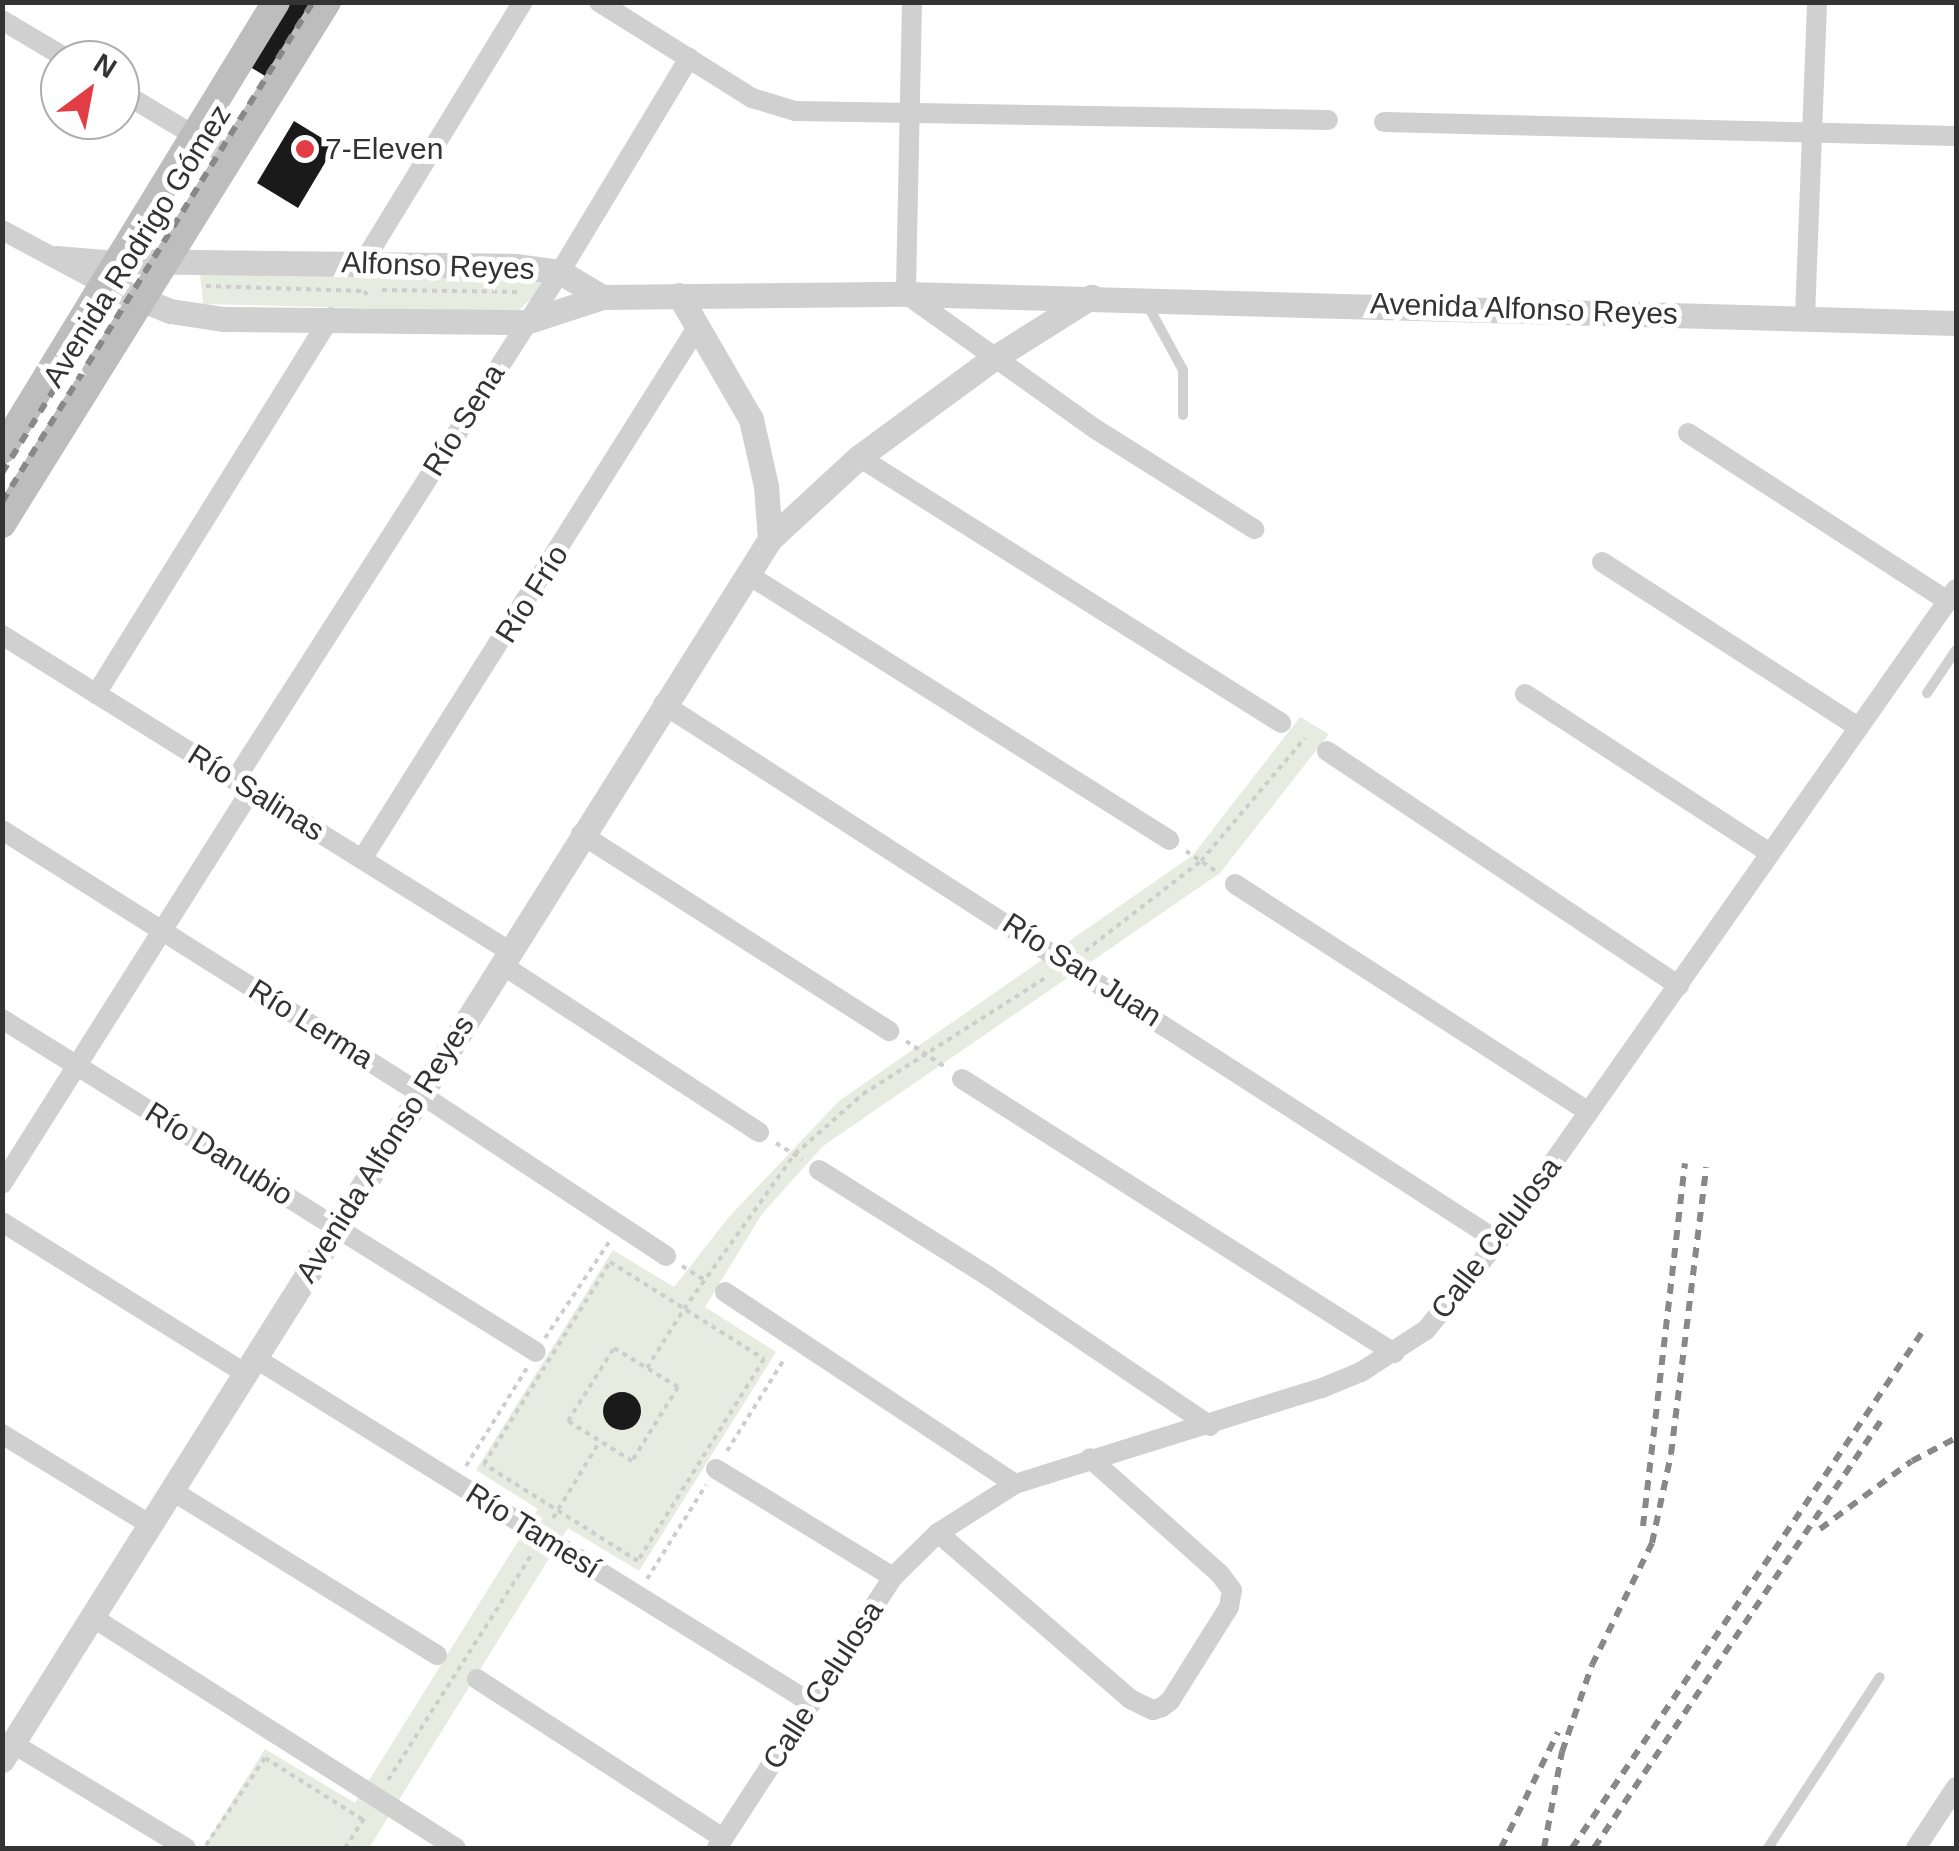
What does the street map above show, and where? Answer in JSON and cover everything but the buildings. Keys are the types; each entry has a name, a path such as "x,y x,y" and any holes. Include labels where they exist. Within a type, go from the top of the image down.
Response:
{"main road":[{"name":"Avenida Rodrigo Gómez","path":"2,524 326,2"},
{"name":"Avenida Rodrigo Gómez","path":"4,442 274,3"}],"street":[{"path":"364,272 523,2"},
{"path":"600,2 773,107 911,115 1328,120"},
{"path":"912,2 906,294 1097,430 1254,529"},
{"path":"1805,317 1817,2"},
{"path":"2,20 40,43"},
{"name":"Río Sena","path":"2,1184 689,58"},
{"path":"140,102 230,157"},
{"path":"1384,122 1956,136"},
{"path":"2,230 45,255 110,272"},
{"name":"Alfonso Reyes","path":"110,272 166,261 364,272 515,266 602,297"},
{"name":"Alfonso Reyes","path":"110,272 142,301 192,316 224,319 526,322 602,297"},
{"path":"679,295 752,419 766,486 770,539"},
{"name":"Avenida Alfonso Reyes","path":"602,297 1092,297 1956,323"},
{"name":"Avenida Alfonso Reyes","path":"8,1752 770,539 859,458 994,358 1092,297"},
{"path":"96,694 323,317"},
{"name":"Río Frío","path":"362,859 698,326"},
{"path":"1688,433 1952,595"},
{"path":"4,442 42,460"},
{"path":"859,458 1281,722"},
{"path":"1602,562 1858,726"},
{"path":"747,574 1169,840"},
{"name":"Calle Celulosa","path":"720,1843 893,1577 938,1533 1015,1484 1322,1388 1394,1353 1445,1310 1679,986 1952,595"},
{"name":"Río Salinas","path":"2,635 362,859 759,1132"},
{"path":"1525,694 1770,853"},
{"name":"Río San Juan","path":"663,704 1070,962 1498,1241"},
{"path":"1327,751 1679,986"},
{"name":"Río Lerma","path":"2,830 419,1093 666,1256"},
{"path":"582,834 889,1030"},
{"path":"1235,884 1589,1112"},
{"name":"Río Danubio","path":"2,1019 536,1352"},
{"path":"962,1079 1394,1353"},
{"path":"819,1170 988,1276 1210,1426"},
{"name":"Río Tamesí","path":"2,1222 542,1537 811,1704"},
{"path":"725,1292 1015,1484"},
{"path":"2,1434 150,1524"},
{"path":"938,1533 1130,1698 1153,1710 1170,1701 1230,1607 1232,1590 1220,1574 1090,1458"},
{"path":"716,1469 893,1577"},
{"path":"171,1490 437,1655"},
{"path":"92,1617 456,1848"},
{"path":"478,1679 720,1843"},
{"path":"8,1752 186,1848"},
{"path":"1916,1848 1956,1787"}],"lane":[{"path":"1144,298 1183,370 1183,414"},
{"path":"1927,694 1956,650"},
{"path":"1768,1848 1880,1677"}],"path":[{"path":"323,317 330,290 364,272"},
{"path":"364,272 382,290"},
{"path":"364,272 364,291"},
{"path":"201,286 364,291 375,298 382,290 553,282"},
{"path":"1281,722 1327,751"},
{"path":"647,1368 684,1309 795,1154 864,1094 1070,962 1201,861 1305,738"},
{"path":"1169,840 1235,884"},
{"path":"889,1030 962,1079"},
{"path":"759,1132 819,1170"},
{"path":"666,1256 725,1292"},
{"path":"610,1262 764,1359"},
{"path":"614,1348 647,1368 678,1387 632,1461 568,1422 614,1348"},
{"path":"345,1848 600,1441"},
{"path":"484,1464 638,1562"},
{"path":"437,1655 478,1679"},
{"path":"203,1848 265,1758 363,1820"}],"shaded area":[{"path":"200,273 542,275 537,293 517,312 203,304"},
{"path":"1300,717 1329,734 1220,873 823,1146 762,1214 705,1307 776,1352 639,1571 568,1528 369,1848 203,1848 265,1749 355,1803 538,1509 476,1470 613,1250 674,1287 728,1218 839,1101 1193,855"}],"railway":[{"path":"2,502 313,2"},
{"path":"2,473 142,248"},
{"path":"1643,1526 1685,1163"},
{"path":"1544,1848 1562,1752 1592,1665 1652,1543 1671,1454 1706,1167"},
{"path":"1572,1848 1923,1331"},
{"path":"1594,1848 1882,1419"},
{"path":"1820,1529 1912,1461 1956,1438"},
{"path":"1501,1848 1558,1732"}],"place":[{"name":"7-Eleven","path":"305,149"}]}
